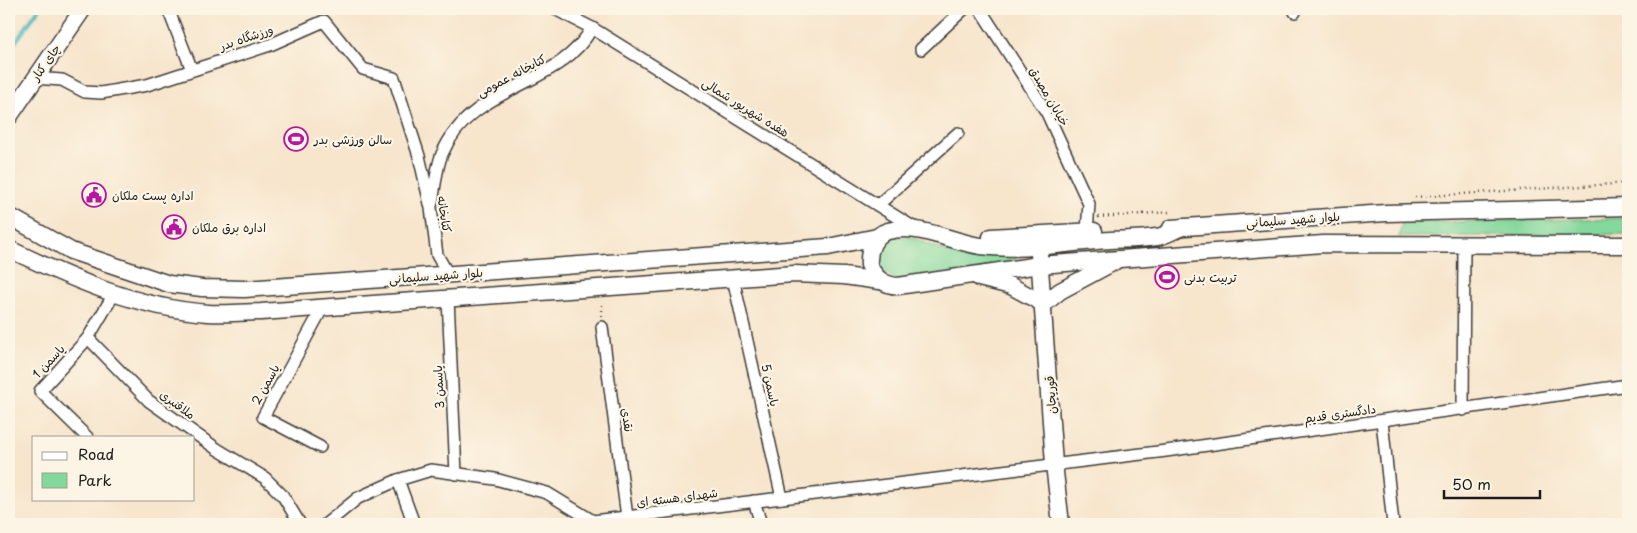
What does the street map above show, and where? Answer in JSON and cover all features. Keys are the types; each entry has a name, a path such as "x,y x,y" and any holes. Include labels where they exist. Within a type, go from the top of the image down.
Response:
{"main road":[{"name":"چای کنار","path":"9,116 83,9"},
{"name":"بلوار شهید سلیمانی","path":"9,216 60,244 105,263 169,284 202,288 244,289 828,248 877,237 886,232 902,229 958,239 1182,227 1386,213 1628,207"},
{"path":"958,239 980,246 1039,247 1159,237 1182,227"},
{"path":"877,237 871,245 869,265 880,281"},
{"path":"50,268 60,244"},
{"path":"1039,265 1323,244 1628,244"},
{"name":"قوریجان","path":"1039,247 1054,464 1061,524"},
{"name":"بلوار شهید سلیمانی","path":"9,249 114,294 163,307 208,313 323,307 794,274 844,276 880,281 889,286 898,286 1039,265"},
{"path":"972,276 1011,286 1044,304 1060,291 1116,260"}],"street":[{"path":"168,9 192,70"},
{"name":"هفده شهریور شمالی","path":"554,9 592,28 921,232"},
{"path":"921,49 964,9"},
{"name":"خیابان مصدق","path":"980,9 1047,113 1089,204 1088,231"},
{"name":"ورزشگاه بدر","path":"34,78 62,80 85,92 101,92 147,85 270,45 324,21 363,69 394,78 419,156"},
{"name":"کتابخانه عمومی","path":"431,208 442,154 465,119 482,105 558,66 583,45 592,28"},
{"path":"878,205 958,133"},
{"name":"کتابخانه","path":"419,156 431,208 437,255 448,274"},
{"path":"1463,410 1464,244"},
{"name":"یاسمن 5","path":"733,278 782,498"},
{"name":"یاسمن 1","path":"86,436 40,390 88,338 114,294"},
{"name":"یاسمن 3","path":"448,298 456,474"},
{"name":"یاسمن 2","path":"320,447 263,417 323,307"},
{"name":"نقدی","path":"602,327 627,517"},
{"name":"ملاقنبری","path":"88,338 149,401 217,450 265,478 283,496 300,524"},
{"name":"دادگستری قدیم","path":"1054,464 1463,410 1628,385"},
{"path":"1382,421 1393,524"},
{"name":"شهدای هسته ای","path":"326,524 358,498 398,480 431,470 495,479 547,493 593,522 1054,464"},
{"path":"398,480 414,524"},
{"path":"754,501 761,524"}],"path":[{"path":"602,327 603,287"}],"green space":[{"path":"1628,218 1628,234 1399,237 1402,223"},
{"path":"893,236 911,237 945,251 1015,254 1017,265 899,282 884,272 880,262 883,248"}],"waterway":[{"path":"9,51 39,9"}],"place":[{"name":"سالن ورزشی بدر","path":"296,139"},
{"name":"اداره پست ملکان","path":"94,195"},
{"name":"اداره برق ملکان","path":"174,227"},
{"name":"تربیت بدنی","path":"1167,277"}]}
